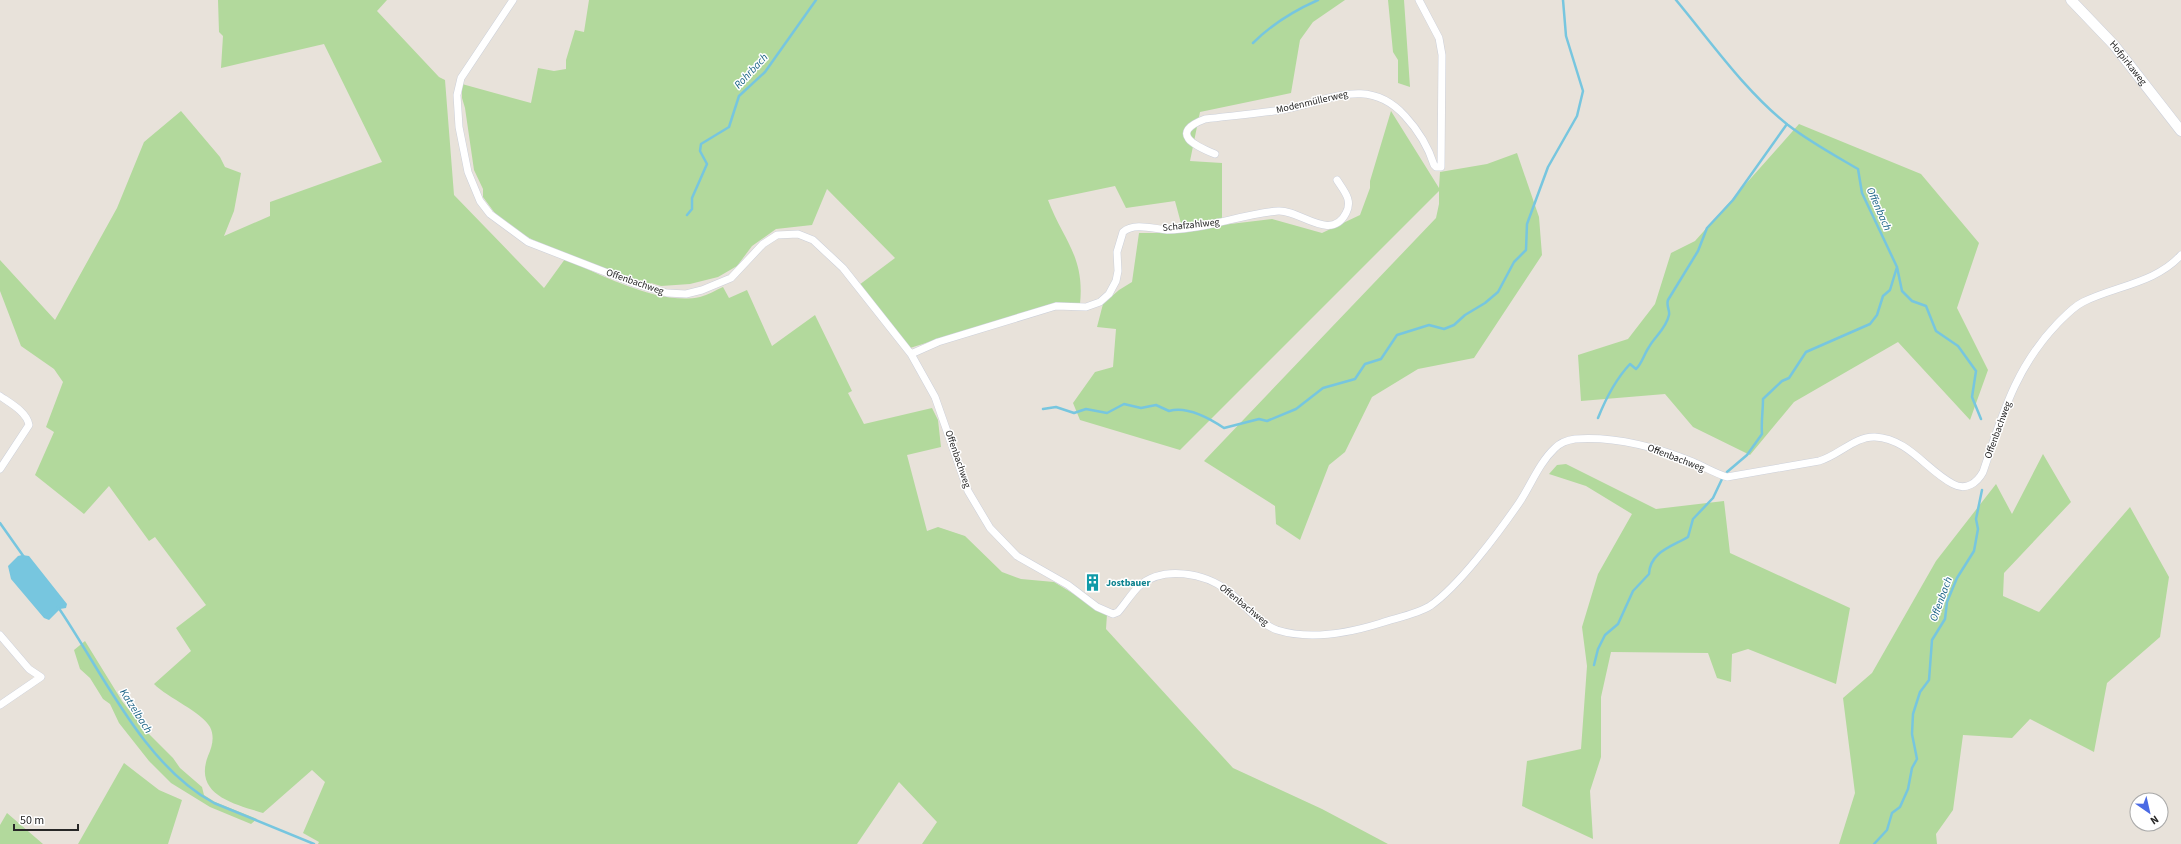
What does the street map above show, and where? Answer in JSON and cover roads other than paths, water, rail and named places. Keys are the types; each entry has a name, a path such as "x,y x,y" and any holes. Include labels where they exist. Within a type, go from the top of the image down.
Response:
{"street":[{"name":"Offenbachweg","path":"513,0 462,78 457,95 459,127 468,172 480,201 490,214 528,242 636,284 667,293 686,294 702,290 736,274 770,238 783,234 804,235 823,248 843,268 911,354 935,397 968,491 990,528 1017,556 1068,585 1097,607 1113,614 1118,612 1139,587 1152,578 1167,574 1192,575 1208,579 1227,590 1266,625 1291,633 1338,634 1379,624 1429,606 1443,594 1475,560 1518,503 1543,462 1552,451 1564,442 1574,439 1623,441 1646,446 1665,451 1696,463 1716,474 1727,477 1819,461 1830,458 1863,439 1874,437 1897,442 1913,452 1953,484 1964,487 1970,486 1978,480 1983,472 2003,412 2022,370 2031,354 2051,330 2073,308 2082,302 2135,283 2174,262 2181,255"},
{"name":"Modenmüllerweg","path":"1215,154 1190,142 1187,136 1188,130 1194,123 1205,119 1281,110 1357,93 1378,96 1401,112 1421,135 1434,165 1436,167 1441,167 1442,55 1439,38 1419,0"},
{"name":"Hofpirkaweg","path":"2071,0 2114,45 2181,131"},
{"name":"Schafzahlweg","path":"911,354 938,342 1056,306 1086,307 1100,302 1109,294 1116,281 1118,271 1117,252 1123,232 1129,228 1168,230 1211,225 1278,211 1293,213 1315,224 1328,225 1335,223 1345,216 1349,205 1347,196 1337,180"},
{"path":"0,396 23,413 28,419 29,425 0,469"},
{"path":"0,635 30,669 41,677 0,705"}],"water":[{"path":"18,556 29,556 67,604 66,608 60,609 49,620 44,618 11,579 8,566"}],"waterway":[{"name":"Rohrbach","path":"687,215 692,209 692,198 707,164 700,151 701,144 729,127 739,96 765,72 816,0"},
{"path":"1253,43 1283,18 1318,0"},
{"path":"1043,409 1056,407 1074,413 1086,409 1107,413 1124,404 1141,408 1156,405 1169,411 1183,410 1197,414 1224,428 1259,419 1267,421 1296,409 1323,388 1355,379 1365,364 1381,359 1397,335 1429,325 1444,329 1454,325 1465,315 1485,303 1498,292 1514,262 1526,250 1527,224 1548,167 1577,116 1583,91 1566,36 1563,0"},
{"name":"Offenbach","path":"1676,0 1729,66 1772,112 1805,137 1858,169 1862,193 1897,267 1902,291 1912,301 1926,306 1936,331 1958,346 1976,371 1972,397 1981,419"},
{"path":"1598,418 1615,383 1630,364 1636,369 1638,367 1651,343 1668,320 1668,300 1698,251 1707,228 1733,200 1787,124"},
{"path":"1727,472 1747,455 1762,434 1763,399 1782,381 1789,378 1806,352 1870,324 1877,315 1883,296 1890,290 1897,267"},
{"path":"1594,665 1598,649 1605,635 1618,624 1633,591 1649,574 1653,560 1668,547 1688,537 1693,519 1713,498 1722,479"},
{"name":"Offenbach","path":"1874,844 1887,830 1892,813 1900,807 1908,789 1912,768 1917,759 1912,734 1913,714 1920,692 1929,680 1932,640 1945,619 1947,602 1957,578 1974,551 1978,529 1976,519 1982,490"},
{"name":"Katzelbach","path":"0,523 24,557"},
{"name":"Katzelbach","path":"58,607 126,715 145,741 166,765 189,786 214,803 314,844"}],"place":[{"name":"Jostbauer","path":"1093,583"}]}
